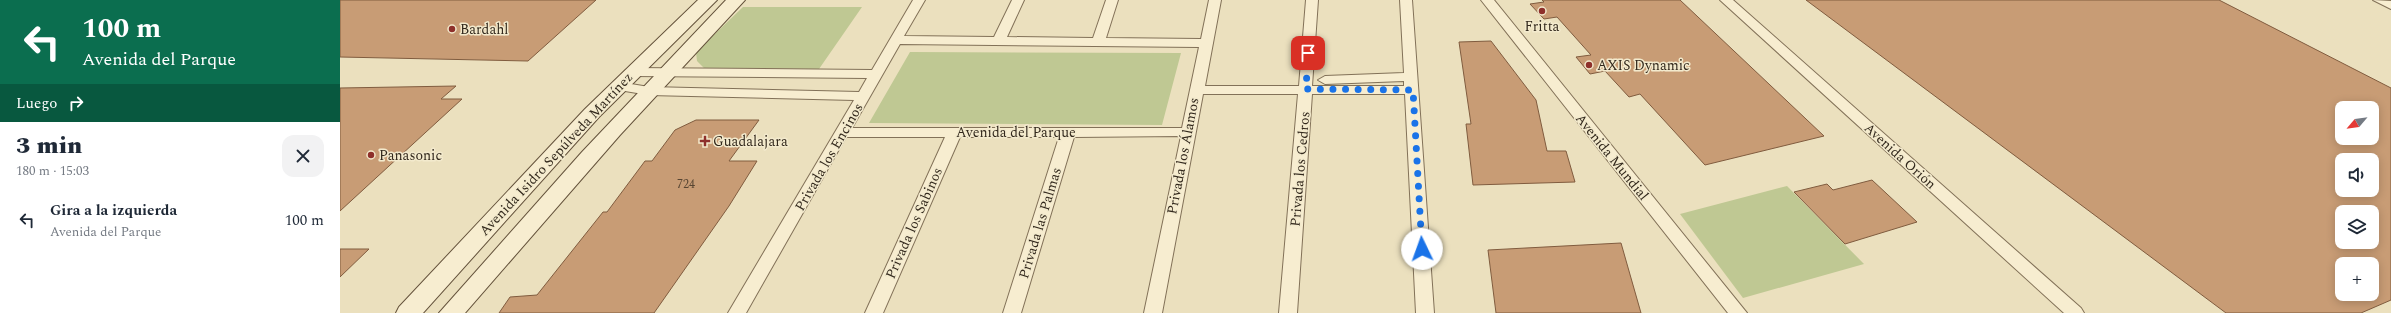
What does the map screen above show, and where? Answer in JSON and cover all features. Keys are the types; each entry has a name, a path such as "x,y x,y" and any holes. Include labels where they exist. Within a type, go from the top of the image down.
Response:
{"main road":[{"name":"Avenida Isidro Sepúlveda Martínez","path":"408,313 626,79 708,0"},
{"name":"Avenida Isidro Sepúlveda Martínez","path":"451,313 554,193 704,30 736,0"}],"street":[{"name":"Privada los Encinos","path":"737,313 919,0"},
{"path":"999,41 1018,0"},
{"path":"1098,42 1112,0"},
{"name":"Privada los Álamos","path":"1153,313 1215,0"},
{"name":"Privada los Cedros","path":"1288,313 1312,0"},
{"path":"1406,0 1425,313"},
{"name":"Avenida Mundial","path":"1487,0 1738,313"},
{"name":"Avenida Orión","path":"1726,0 2075,313"},
{"path":"2379,0 2391,5"},
{"path":"896,40 1207,44"},
{"path":"626,79 664,73 876,74"},
{"path":"796,94 812,74"},
{"path":"626,79 649,91 864,96"},
{"path":"1197,85 1412,84"},
{"name":"Privada las Palmas","path":"1012,313 1068,132"},
{"name":"Avenida del Parque","path":"843,133 1188,132"},
{"name":"Privada los Sabinos","path":"874,313 954,133"}],"green space":[{"path":"743,7 862,7 819,69 704,68 697,61 696,52"},
{"path":"910,52 1181,53 1162,125 869,123"},
{"path":"1787,186 1864,264 1743,298 1680,214"}],"building":[{"name":"Bardahl","path":"340,0 596,0 528,61 340,57"},
{"path":"1542,0 1680,0 1824,136 1705,165 1640,94 1629,97 1605,71 1590,74 1576,57 1591,55 1557,17 1544,19 1530,4 1544,2"},
{"path":"1806,0 2219,0 2391,88 2391,300 2361,313 2226,313"},
{"path":"1491,41 1536,100 1547,151 1566,151 1575,182 1473,185 1466,124 1471,124 1459,42"},
{"name":"Panasonic","path":"456,86 441,99 462,99 340,211 340,88"},
{"path":"696,120 759,120 729,161 757,161 729,206 654,313 499,313 510,297 537,295 603,212 607,212 645,161 652,161 675,130"},
{"path":"1872,180 1917,222 1845,244 1794,192 1827,184 1833,190"},
{"path":"1621,243 1641,313 1496,313 1488,250"},
{"path":"340,249 369,249 340,277"}],"place":[{"name":"Fritta","path":"1542,11"},
{"name":"Bardahl","path":"452,29"},
{"name":"AXIS Dynamic","path":"1589,65"},
{"name":"Guadalajara","path":"705,141"},
{"name":"Panasonic","path":"371,155"}],"route":[{"path":"1308,53 1306,89 1413,90 1422,249"}]}
